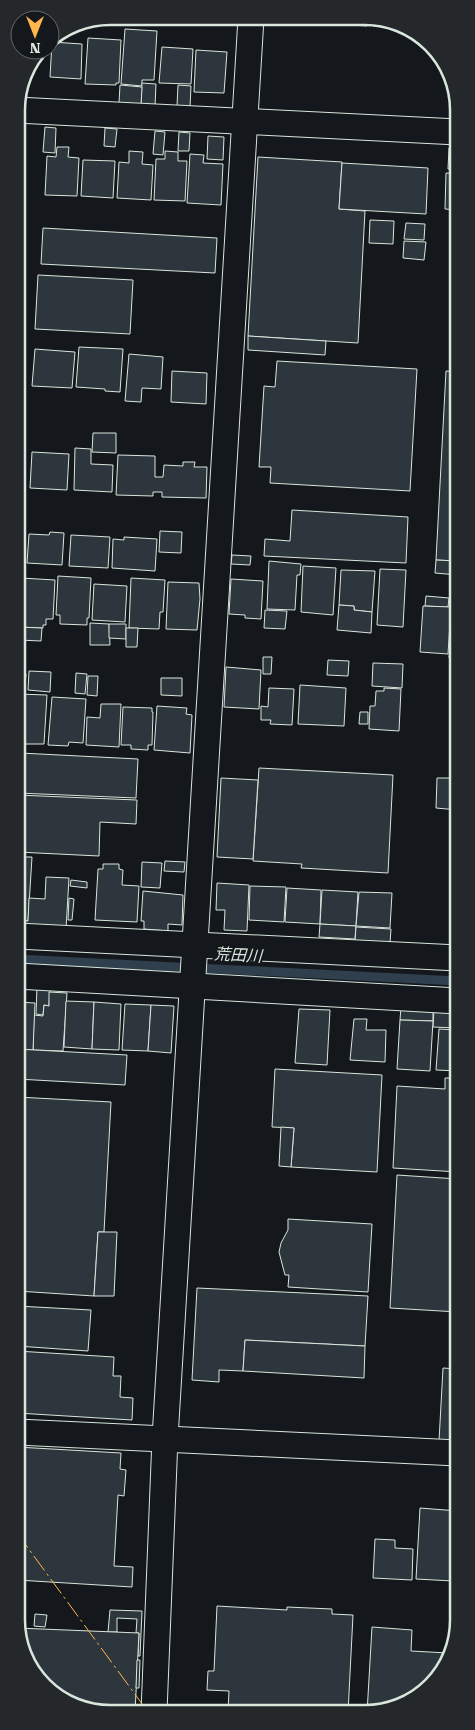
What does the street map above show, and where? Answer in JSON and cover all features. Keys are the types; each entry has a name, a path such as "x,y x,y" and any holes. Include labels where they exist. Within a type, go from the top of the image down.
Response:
{"street":[{"path":"154,1705 165,1438 251,25"},
{"path":"25,110 450,132"},
{"path":"25,937 194,949 450,958"},
{"path":"25,976 193,982 450,1000"},
{"path":"25,1432 450,1453"}],"building":[{"path":"125,29 157,31 154,80 142,80 142,86 121,84"},
{"path":"88,38 121,40 119,83 116,83 116,85 85,84"},
{"path":"60,43 82,44 81,79 50,77 51,60 60,60"},
{"path":"162,47 193,49 191,84 159,83"},
{"path":"196,50 227,52 224,93 194,92"},
{"path":"142,83 156,84 155,106 141,105"},
{"path":"120,85 142,87 141,105 119,103"},
{"path":"178,85 191,86 190,107 177,106"},
{"path":"45,127 56,128 55,153 43,152"},
{"path":"105,128 117,129 115,147 104,146"},
{"path":"155,131 165,132 163,155 153,154"},
{"path":"179,132 190,133 189,151 178,151"},
{"path":"208,136 224,137 223,160 207,159"},
{"path":"57,147 69,147 68,157 79,158 77,196 45,195 47,156 56,157"},
{"path":"449,148 450,169 448,169"},
{"path":"129,151 143,152 142,164 153,165 151,200 117,198 119,162 129,163"},
{"path":"165,151 178,152 178,161 187,161 185,201 154,200 156,159 165,159"},
{"path":"190,154 204,155 203,163 223,164 221,205 187,203"},
{"path":"258,157 342,162 339,209 365,211 358,343 248,336"},
{"path":"83,160 115,161 113,198 81,196"},
{"path":"342,163 428,168 426,214 339,209"},
{"path":"446,173 450,173 450,209 445,209"},
{"path":"370,220 394,221 393,244 369,243"},
{"path":"406,223 425,224 424,240 404,239"},
{"path":"43,228 217,238 215,273 41,264"},
{"path":"404,241 426,242 424,260 403,258"},
{"path":"38,275 133,280 130,334 35,329"},
{"path":"248,336 326,341 325,355 248,350"},
{"path":"79,347 123,349 120,392 76,387"},
{"path":"35,349 75,352 72,388 32,386"},
{"path":"129,354 163,357 161,389 142,388 141,402 125,401"},
{"path":"277,361 417,369 410,491 270,483 271,467 259,467 264,386 275,387"},
{"path":"172,371 207,373 206,404 171,402"},
{"path":"446,371 450,371 450,561 436,560"},
{"path":"93,433 116,433 116,453 92,452"},
{"path":"75,448 91,449 91,464 113,465 112,492 74,490"},
{"path":"32,452 69,454 67,490 30,488"},
{"path":"118,455 155,456 155,477 163,477 164,465 183,466 183,462 195,462 194,467 207,467 206,498 162,497 162,492 153,492 153,496 116,495"},
{"path":"292,510 408,517 406,563 264,556 265,539 290,541"},
{"path":"160,531 182,532 181,553 159,552"},
{"path":"50,532 64,533 62,565 27,563 29,534 49,535"},
{"path":"71,535 110,537 108,568 69,566"},
{"path":"124,537 157,539 155,571 112,568 113,539 124,540"},
{"path":"232,555 251,556 250,565 231,564"},
{"path":"436,560 450,561 450,574 435,573"},
{"path":"269,561 301,564 300,575 297,575 295,610 267,609"},
{"path":"303,566 336,568 333,615 301,612"},
{"path":"380,569 406,570 403,627 377,625"},
{"path":"341,570 375,571 372,612 354,610 354,606 339,605"},
{"path":"58,576 91,578 87,625 60,624 60,615 56,615"},
{"path":"25,578 55,580 53,619 46,619 46,625 43,625 43,628 25,627"},
{"path":"131,578 165,580 163,612 160,612 159,629 129,628"},
{"path":"231,579 263,581 261,619 229,614"},
{"path":"168,582 199,583 200,599 197,630 166,629"},
{"path":"94,584 127,586 125,622 92,620"},
{"path":"426,596 449,598 448,607 425,606"},
{"path":"339,605 354,606 354,610 372,612 371,633 337,630"},
{"path":"423,606 450,607 448,654 420,652"},
{"path":"265,610 287,611 285,629 264,628"},
{"path":"90,623 109,624 110,645 90,645"},
{"path":"109,624 126,624 126,639 109,638"},
{"path":"25,627 42,628 41,641 25,640"},
{"path":"126,628 138,628 137,647 126,647"},
{"path":"263,657 272,657 271,674 263,674"},
{"path":"328,660 349,661 348,676 327,675"},
{"path":"373,663 403,664 402,688 372,686"},
{"path":"226,667 261,670 259,709 224,707"},
{"path":"29,671 51,672 50,692 28,690"},
{"path":"76,673 87,674 85,694 75,693"},
{"path":"88,676 98,676 97,696 87,695"},
{"path":"161,678 182,678 182,696 161,695"},
{"path":"300,685 346,688 344,726 298,724"},
{"path":"269,688 294,689 292,725 270,724 271,720 261,720 261,706 268,707"},
{"path":"384,688 401,689 399,731 369,729 370,706 375,706 376,691 384,691"},
{"path":"25,694 47,695 44,744 25,744"},
{"path":"52,697 86,699 83,743 69,742 68,746 48,745"},
{"path":"101,704 121,704 119,747 86,745 87,717 100,718"},
{"path":"157,706 187,708 186,714 192,715 190,753 154,750"},
{"path":"123,707 152,708 152,745 148,745 148,750 131,749 131,745 121,745"},
{"path":"360,712 368,712 368,724 359,724"},
{"path":"25,753 138,759 136,798 25,793"},
{"path":"259,768 393,775 388,873 301,868 302,864 253,861"},
{"path":"221,778 258,780 253,859 217,857"},
{"path":"437,778 450,778 450,809 436,808"},
{"path":"25,795 137,800 136,824 100,822 99,856 25,852"},
{"path":"25,857 32,857 28,921 25,921"},
{"path":"165,861 185,862 184,872 164,871"},
{"path":"142,862 162,863 160,888 141,887"},
{"path":"103,864 119,864 119,869 123,870 122,885 139,886 137,922 95,920 98,869 103,869"},
{"path":"46,877 69,878 66,929 25,926 25,921 28,921 29,898 45,899"},
{"path":"71,880 87,882 87,888 70,886"},
{"path":"217,883 249,885 247,931 224,930 225,910 216,910"},
{"path":"250,886 286,887 284,922 249,920"},
{"path":"287,888 321,890 320,924 285,922"},
{"path":"322,890 358,892 356,926 320,924"},
{"path":"143,891 183,895 182,925 168,924 168,931 144,929 144,921 141,921"},
{"path":"359,892 392,893 390,928 356,926"},
{"path":"69,898 74,899 72,920 68,920"},
{"path":"320,924 356,926 355,939 319,937"},
{"path":"356,927 391,929 390,943 355,941"},
{"path":"37,986 50,987 49,1006 44,1005 43,1015 36,1014"},
{"path":"49,992 67,993 63,1051 33,1050 34,1015 43,1016 44,1005 49,1006"},
{"path":"66,1001 94,1002 92,1049 64,1047"},
{"path":"25,1002 35,1003 33,1050 25,1050"},
{"path":"94,1002 121,1004 119,1050 92,1049"},
{"path":"125,1004 151,1005 148,1051 122,1050"},
{"path":"151,1005 174,1006 171,1053 148,1051"},
{"path":"401,1007 433,1009 433,1021 400,1020"},
{"path":"299,1009 330,1010 327,1065 295,1063"},
{"path":"434,1009 450,1010 450,1028 433,1027"},
{"path":"354,1019 367,1019 366,1030 386,1030 385,1062 350,1060"},
{"path":"400,1020 433,1021 430,1071 397,1069"},
{"path":"439,1029 450,1030 450,1071 436,1070"},
{"path":"25,1049 127,1055 125,1085 25,1079"},
{"path":"275,1069 382,1075 377,1172 291,1167 294,1128 272,1127"},
{"path":"445,1078 450,1078 450,1172 393,1168 397,1086 445,1089"},
{"path":"25,1097 111,1102 104,1232 98,1232 94,1296 25,1292"},
{"path":"281,1127 294,1128 291,1167 279,1166"},
{"path":"397,1175 450,1178 450,1312 390,1308"},
{"path":"288,1219 372,1224 368,1292 288,1287 289,1275 285,1275 279,1252 281,1243 288,1230"},
{"path":"98,1232 117,1232 114,1296 94,1296"},
{"path":"197,1288 368,1296 365,1346 245,1340 243,1371 219,1370 219,1382 192,1380"},
{"path":"25,1306 91,1310 88,1351 25,1347"},
{"path":"245,1340 365,1346 364,1378 243,1371"},
{"path":"25,1351 114,1357 113,1376 121,1376 120,1397 133,1398 132,1420 25,1413"},
{"path":"443,1368 450,1368 450,1442 439,1441"},
{"path":"25,1447 121,1453 120,1469 126,1470 124,1496 118,1495 114,1566 133,1567 132,1587 25,1580"},
{"path":"420,1508 450,1510 450,1581 416,1579"},
{"path":"375,1539 395,1540 395,1548 413,1549 412,1580 373,1578"},
{"path":"217,1606 287,1610 287,1607 332,1609 332,1614 353,1615 348,1705 228,1705 229,1691 207,1690 208,1671 214,1671"},
{"path":"110,1610 142,1611 140,1656 138,1656 139,1633 136,1633 137,1619 117,1618 117,1632 108,1632"},
{"path":"35,1614 47,1615 45,1627 34,1626"},
{"path":"372,1627 412,1630 411,1651 444,1653 429,1676 408,1694 392,1700 367,1705"},
{"path":"26,1628 139,1633 135,1705 110,1705 77,1699 58,1687 46,1676 34,1658"},
{"path":"137,1660 140,1660 139,1688 136,1688"}],"waterway":[{"name":"荒田川","path":"25,959 450,981"}],"power":[{"path":"25,1544 143,1705"}]}
